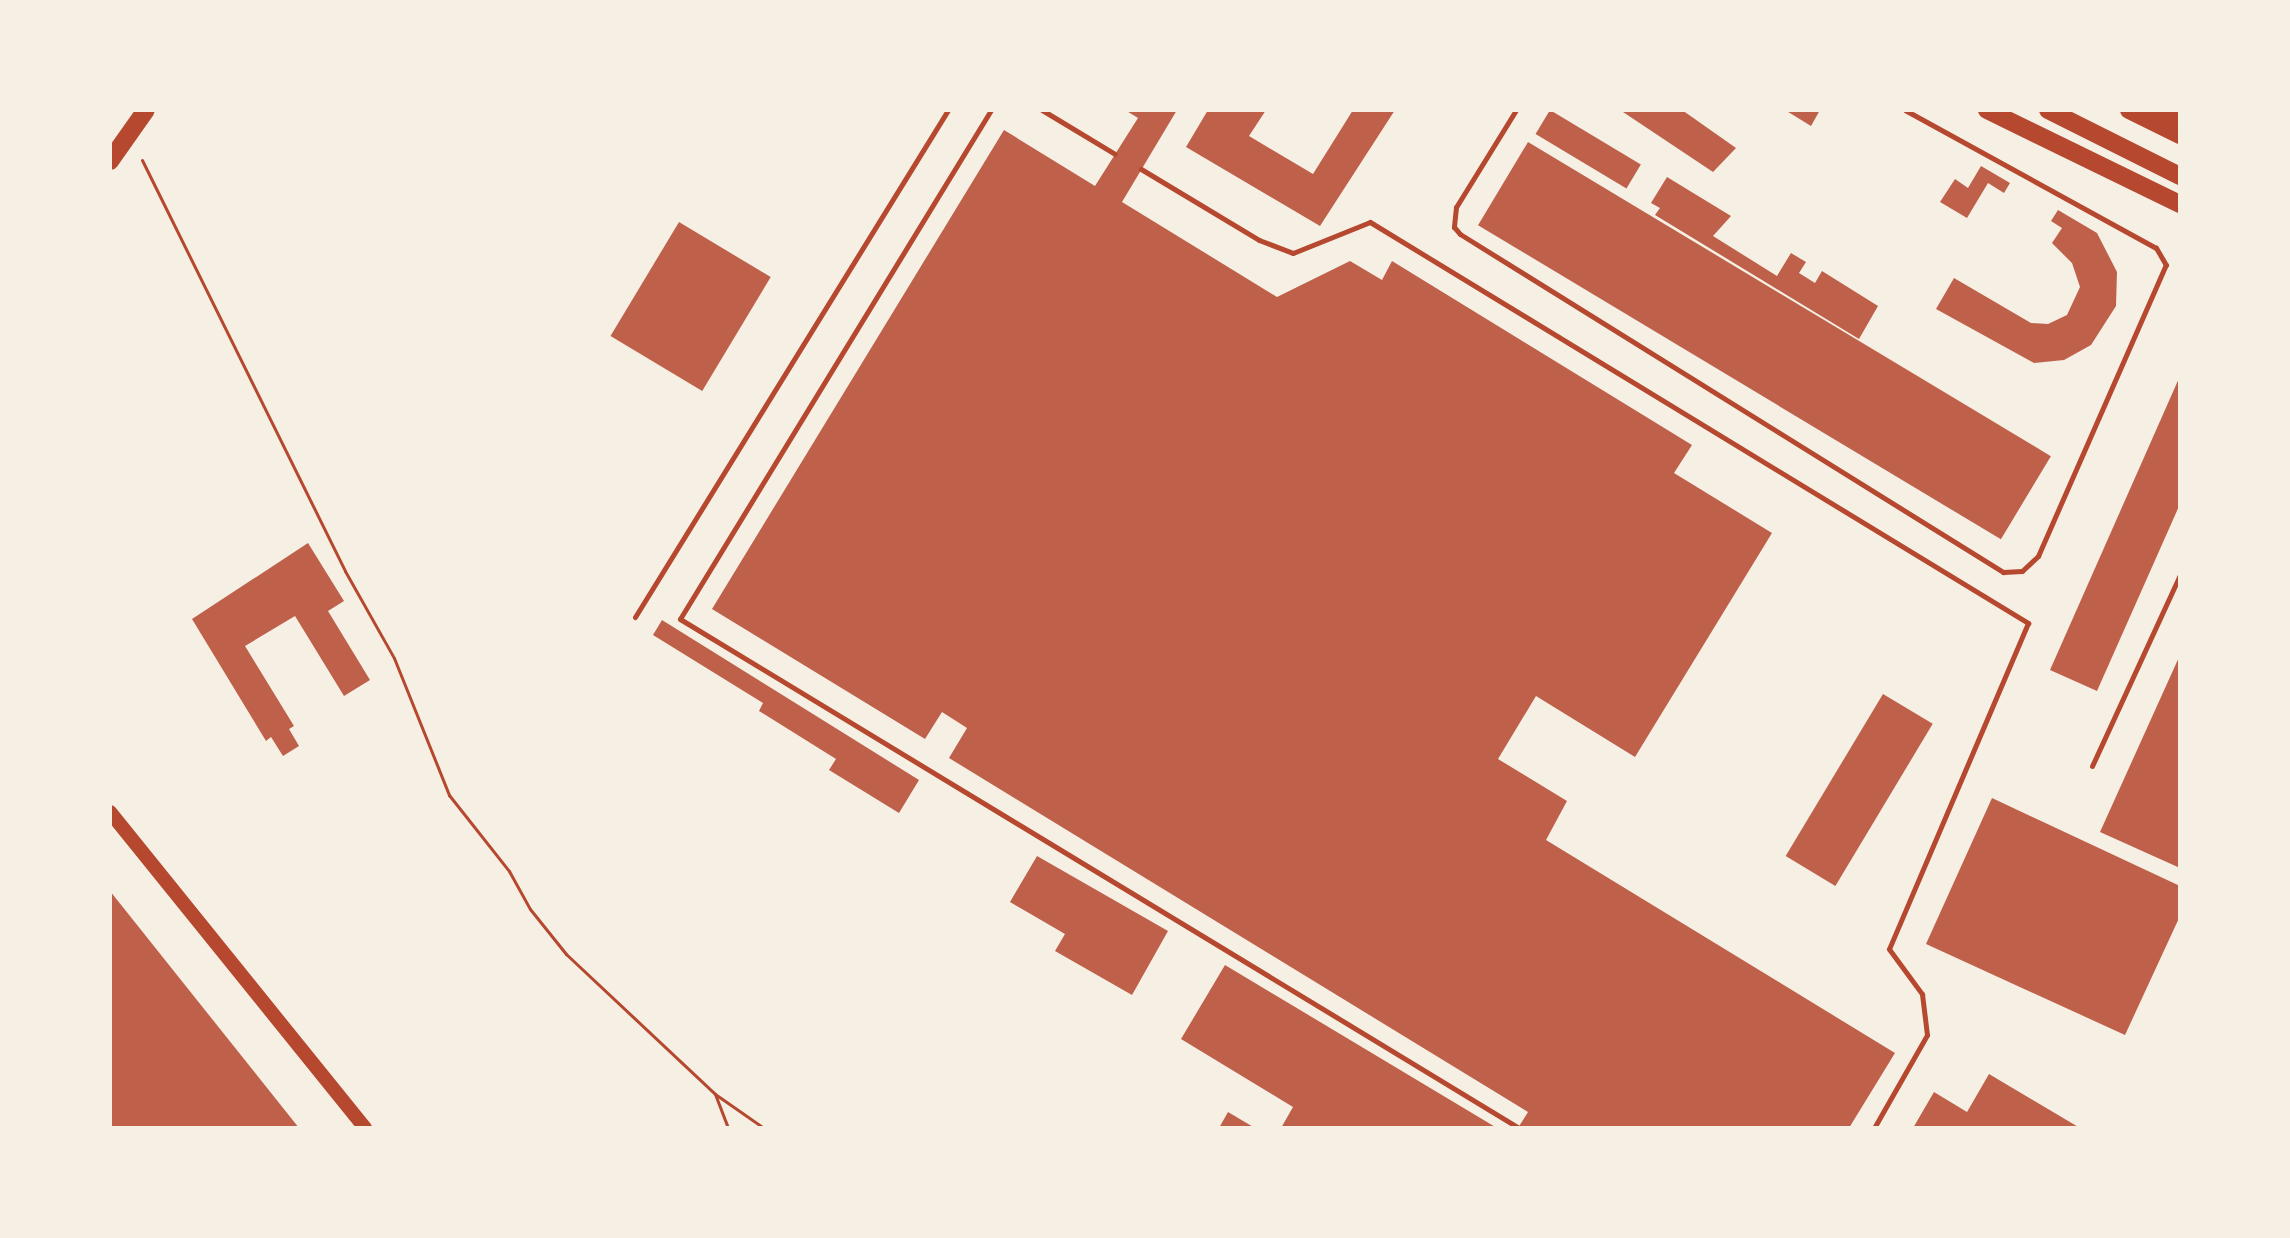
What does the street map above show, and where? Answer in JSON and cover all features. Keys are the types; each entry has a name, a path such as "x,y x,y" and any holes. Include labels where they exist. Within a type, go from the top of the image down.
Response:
{"highway":[{"path":"110,161 146,110"},
{"path":"1987,110 2180,204"},
{"path":"2048,110 2180,176"},
{"path":"2129,110 2180,135"},
{"path":"2155,110 2180,121"}],"street":[{"path":"110,812 365,1128"}],"lane":[{"path":"635,617 948,110"},
{"path":"991,110 680,619 1519,1128"},
{"path":"1042,110 1115,154"},
{"path":"1516,110 1456,207 1454,227 1460,234 2003,572 2022,571 2038,556 2166,265 2156,248 1905,110"},
{"path":"1141,169 1259,240 1293,253 1370,222 2028,623 1889,949 1922,994 1927,1035 1874,1128"},
{"path":"2092,766 2180,575"}],"path":[{"path":"142,160 345,571 394,658 449,795 509,871 530,909 566,954 715,1094 764,1128"},
{"path":"715,1094 728,1128"}],"building":[{"path":"1125,110 1177,110 1122,202 1277,297 1350,261 1382,280 1392,261 1692,445 1674,473 1772,533 1635,757 1536,696 1498,759 1567,801 1546,840 1895,1053 1849,1128 1518,1128 1528,1112 949,758 967,728 942,712 925,739 712,609 1004,130 1095,186 1138,118"},
{"path":"1208,110 1266,110 1249,136 1313,174 1353,110 1395,110 1320,226 1186,147"},
{"path":"1550,110 1641,165 1626,189 1536,134"},
{"path":"1620,110 1682,110 1736,148 1713,172"},
{"path":"1785,110 1820,110 1811,126"},
{"path":"1528,142 2051,456 2001,539 1478,225"},
{"path":"1981,166 2010,183 2004,193 1988,183 1967,218 1940,202 1955,179 1968,188"},
{"path":"1667,177 1731,216 1713,236 1777,276 1791,253 1806,262 1799,273 1815,283 1822,271 1878,306 1859,339 1655,215 1660,208 1651,203"},
{"path":"2058,210 2097,233 2117,272 2116,306 2091,345 2064,360 2034,363 1936,309 1954,278 2031,323 2048,324 2067,315 2080,287 2072,263 2052,243 2062,228 2051,221"},
{"path":"679,222 771,277 702,391 610,336"},
{"path":"2180,376 2180,504 2097,691 2050,670"},
{"path":"308,543 344,601 328,611 370,680 344,696 295,616 245,646 294,726 289,729 299,746 283,756 271,737 266,741 192,619"},
{"path":"662,620 919,780 899,813 829,770 836,759 759,711 763,703 653,635"},
{"path":"2180,655 2180,868 2100,832"},
{"path":"1883,694 1933,724 1835,886 1786,856"},
{"path":"1992,798 2180,886 2180,916 2125,1035 1926,944"},
{"path":"1037,856 1168,931 1132,995 1055,951 1065,934 1010,902"},
{"path":"110,891 299,1128 110,1128"},
{"path":"1225,965 1497,1128 1281,1128 1293,1107 1181,1039"},
{"path":"1989,1074 2080,1128 1913,1128 1934,1092 1967,1112"},
{"path":"1228,1112 1255,1128 1219,1128"}]}
